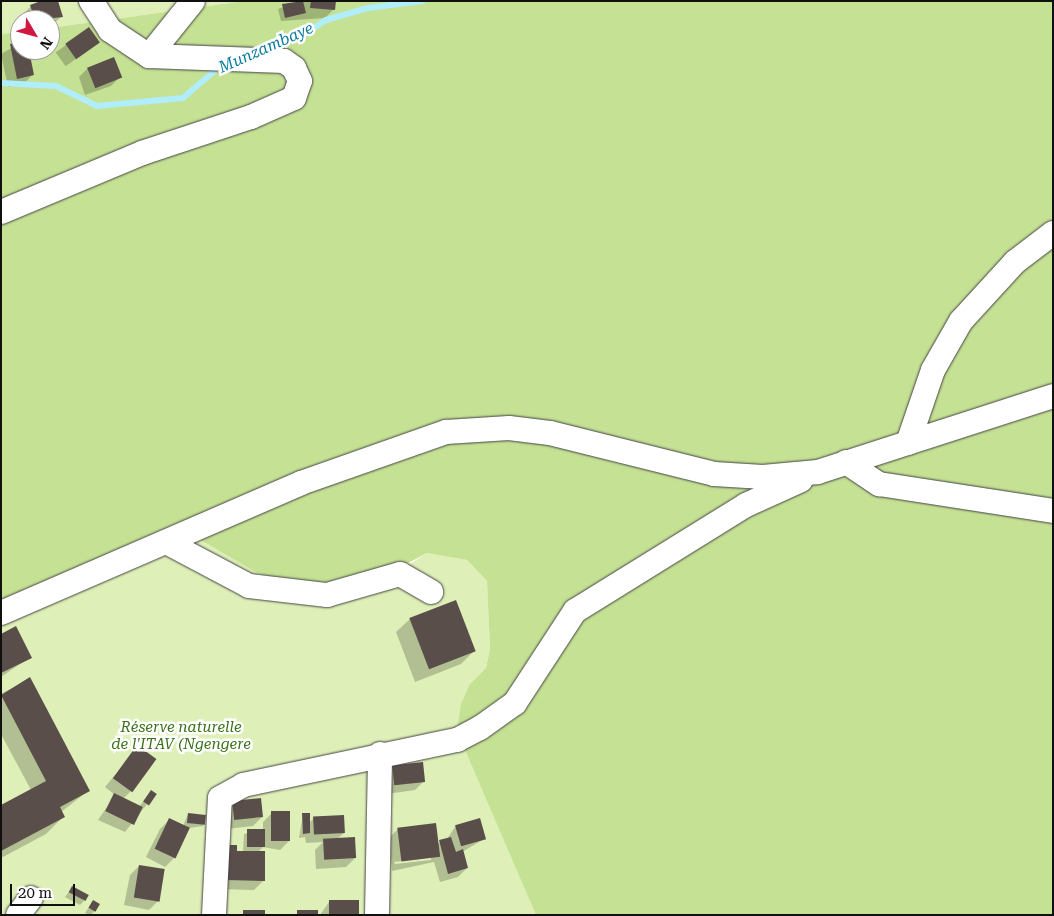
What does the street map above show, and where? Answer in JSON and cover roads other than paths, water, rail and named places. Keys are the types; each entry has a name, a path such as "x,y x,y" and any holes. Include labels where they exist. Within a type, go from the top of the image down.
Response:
{"street":[{"path":"1,212 142,153 251,118 294,98 300,81 294,68 284,61 149,56 110,30 92,1"},
{"path":"149,56 193,1"},
{"path":"908,443 933,370 961,321 1015,262 1053,233"},
{"path":"214,915 220,798 243,785 380,754 457,740 480,728 515,703 575,610 597,594 746,505 818,472 846,462 1053,396"},
{"path":"1,613 301,483 412,441 474,428 550,433 714,474 763,477 818,472"},
{"path":"846,462 879,484 1053,511"},
{"path":"166,542 249,586 327,595 400,574 431,592"},
{"path":"377,915 380,754"}],"waterway":[{"name":"Munzambaye","path":"249,52 299,37 326,20 368,8 423,1"},
{"name":"Munzambaye","path":"1,83 56,86 97,106 183,98 220,66"}],"park label":[{"name":"Réserve naturelle de l'ITAV (Ngengere","path":"181,736"}]}
